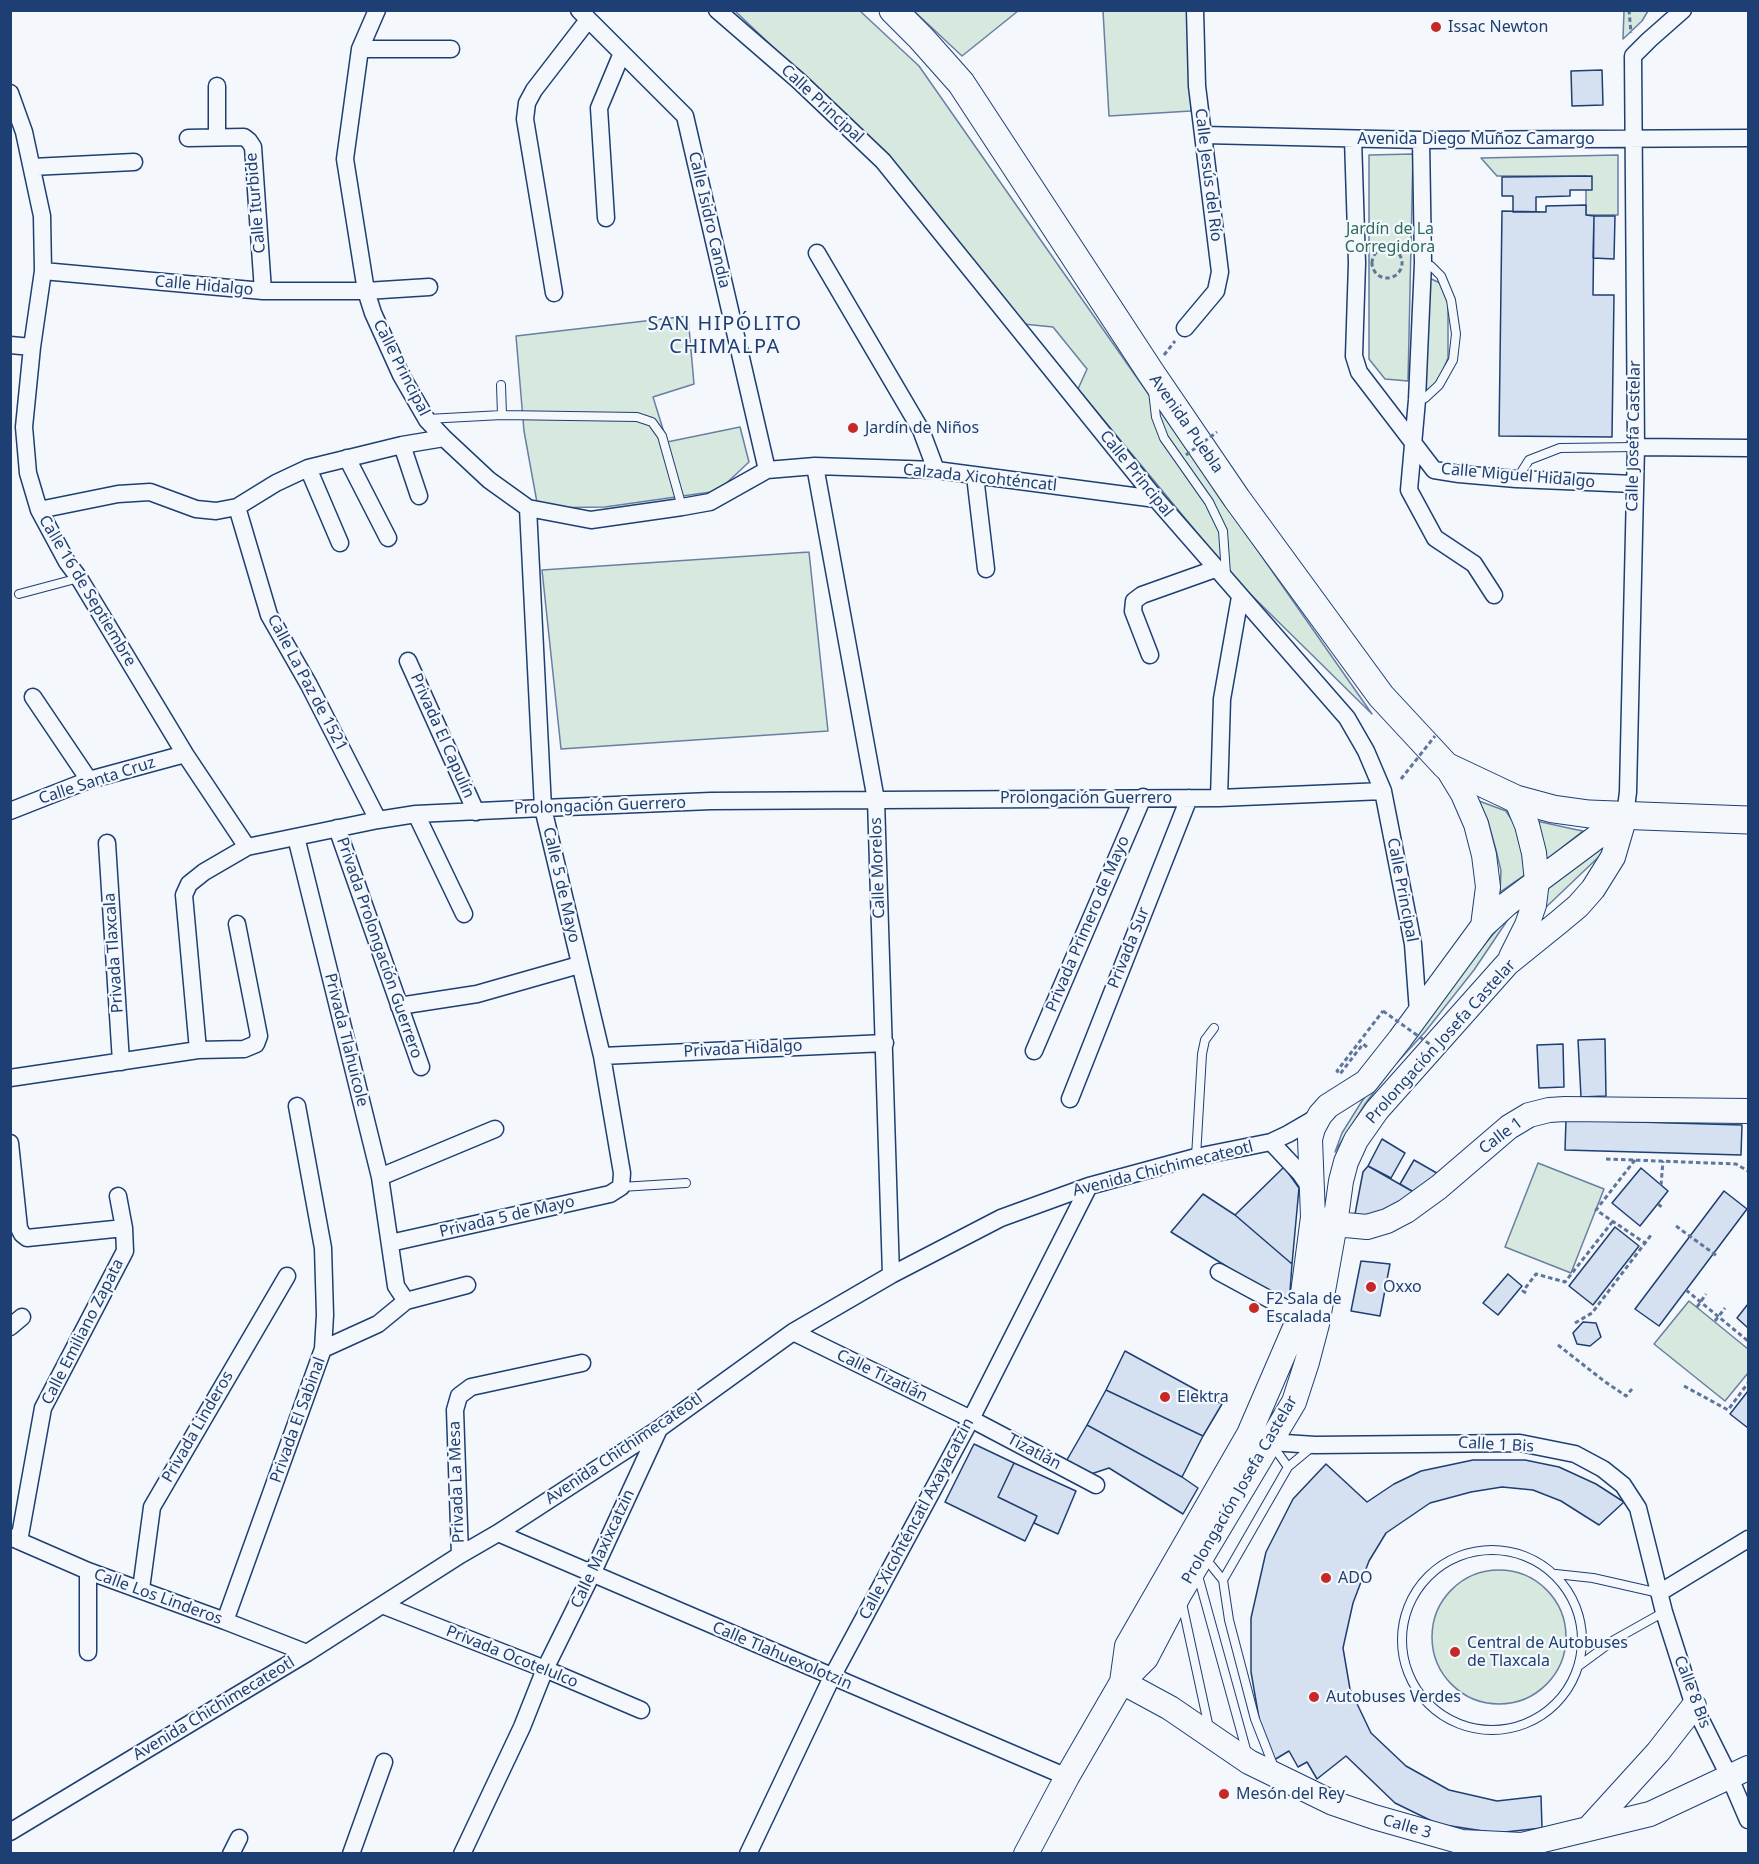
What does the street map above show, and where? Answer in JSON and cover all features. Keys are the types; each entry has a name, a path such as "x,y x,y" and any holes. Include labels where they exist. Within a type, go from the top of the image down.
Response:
{"main road":[{"name":"Avenida Puebla","path":"893,10 962,83 1151,373 1238,499 1381,696 1446,766 1516,799 1553,809 1589,814 1749,820"},
{"path":"1446,766 1463,794 1476,824 1484,855 1488,887 1483,926"},
{"path":"1507,964 1527,925 1537,881 1527,825 1516,799"},
{"name":"Prolongación Josefa Castelar","path":"1122,1682 1127,1646 1259,1438 1294,1402 1308,1362 1317,1324 1324,1220 1313,1192 1309,1148 1313,1128 1320,1115 1328,1106 1366,1082 1483,926 1507,904 1625,816"},
{"name":"Prolongación Josefa Castelar","path":"1122,1682 1146,1658 1199,1561 1259,1438 1300,1316 1324,1220 1356,1140 1367,1122 1507,964 1578,906 1593,889 1613,857 1625,816"},
{"path":"1339,1099 1359,1113 1367,1122"},
{"name":"Calle 1","path":"1324,1220 1367,1227 1387,1221 1406,1211 1439,1187 1509,1127 1529,1115 1565,1109 1749,1111"},
{"path":"1026,1854 1122,1682"},
{"name":"Calle 3","path":"1122,1682 1170,1708 1249,1762 1277,1776 1333,1803 1463,1848 1522,1845 1650,1814 1739,1773"},
{"path":"1588,1829 1658,1752 1694,1706"}],"street":[{"name":"Calle Principal","path":"377,10 360,50 345,159 366,291 373,313 401,375 427,420 489,480 528,508 591,520 710,502 767,470"},
{"name":"Calle Principal","path":"717,10 799,81 883,161 1155,499 1347,718 1366,751 1383,791 1413,944 1418,1012"},
{"name":"Calle Jesús del Río","path":"1185,328 1216,291 1220,272 1197,86 1196,10"},
{"path":"1669,17 1683,10"},
{"path":"554,293 525,119 527,103 534,90 583,15"},
{"name":"Calle Isidro Candia","path":"583,15 685,116 767,470"},
{"name":"Calle Josefa Castelar","path":"1625,816 1628,792 1636,447 1633,56 1669,17"},
{"path":"360,50 451,49"},
{"path":"606,218 599,108 622,53"},
{"path":"217,86 218,137"},
{"name":"Calle 16 de Septiembre","path":"10,93 17,131 32,167 42,216 43,271 24,427 28,473 39,510 67,562 79,578 185,754 247,847"},
{"name":"Avenida Diego Muñoz Camargo","path":"1204,135 1421,140 1749,138"},
{"name":"Calle Iturbide","path":"188,138 244,137 253,147 263,291"},
{"name":"Calle Miguel Hidalgo","path":"1353,139 1357,263 1354,356 1359,372 1434,470 1516,479 1634,484"},
{"path":"1421,140 1424,263 1417,400 1409,490 1435,538 1474,564 1494,595"},
{"path":"32,167 134,162"},
{"path":"817,253 921,430 936,471"},
{"name":"Calle Hidalgo","path":"43,271 263,291 366,291 429,286"},
{"path":"10,345 32,347"},
{"path":"39,510 118,494 150,492 195,509 216,511 237,507 276,483 308,468 402,445 444,438"},
{"path":"402,445 419,496"},
{"path":"1636,447 1749,448"},
{"path":"347,458 388,538"},
{"name":"Calzada Xicohténcatl","path":"767,470 815,465 936,471 1155,499"},
{"name":"Calle Morelos","path":"815,465 876,800 891,1275"},
{"path":"308,468 340,543"},
{"path":"975,476 986,569"},
{"name":"Calle La Paz de 1521","path":"237,507 269,615 309,685 378,820"},
{"name":"Calle 5 de Mayo","path":"528,508 543,808 602,1056 622,1173 621,1187"},
{"path":"1150,655 1133,611 1134,601 1142,595 1221,575"},
{"path":"1219,798 1222,699 1240,597"},
{"name":"Privada El Capulín","path":"408,661 476,812"},
{"path":"33,697 89,780"},
{"name":"Calle Santa Cruz","path":"10,811 89,780 185,754"},
{"name":"Prolongación Guerrero","path":"198,1050 184,895 189,884 204,872 247,847 416,814 711,801 1219,798 1383,791"},
{"name":"Privada Primero de Mayo","path":"1034,1051 1143,797"},
{"name":"Privada Sur","path":"1070,1099 1189,798"},
{"path":"416,814 464,914"},
{"name":"Privada Prolongación Guerrero","path":"338,828 421,1067"},
{"name":"Privada Tlahuicole","path":"296,837 380,1177 396,1286 405,1301"},
{"name":"Privada Tlaxcala","path":"107,843 121,1062"},
{"path":"10,1078 198,1050 244,1049 256,1044 260,1036 237,924"},
{"path":"399,1006 477,994 579,965"},
{"name":"Privada Hidalgo","path":"602,1056 885,1043"},
{"name":"Privada El Sabinal","path":"225,1621 323,1349 325,1315 323,1248 297,1106"},
{"name":"Avenida Chichimecateotl","path":"10,1832 307,1653 498,1533 660,1428 793,1332 891,1275 1001,1218 1089,1186 1196,1157 1271,1142 1320,1115"},
{"path":"380,1177 495,1129"},
{"name":"Avenida Chichimecateotl","path":"1271,1142 1300,1173 1313,1192"},
{"path":"10,1143 19,1228 27,1238 124,1228"},
{"name":"Calle Xicohténcatl Axayacatzin","path":"748,1854 832,1677 971,1419 1089,1186"},
{"name":"Privada 5 de Mayo","path":"390,1243 610,1194 621,1187"},
{"name":"Calle Emiliano Zapata","path":"15,1540 43,1408 125,1251 124,1228 118,1196"},
{"path":"1219,1272 1300,1316"},
{"name":"Privada Linderos","path":"141,1589 152,1507 287,1276"},
{"path":"323,1349 378,1323 405,1301 467,1286"},
{"name":"Calle Tizatlán","path":"793,1332 971,1419"},
{"name":"Privada La Mesa","path":"460,1555 455,1410 459,1396 471,1387 582,1363"},
{"name":"Tizatlán","path":"971,1419 1096,1485"},
{"name":"Calle Maxixcatzin","path":"462,1854 522,1727 545,1670 660,1428"},
{"name":"Calle 1 Bis","path":"1259,1438 1315,1445 1520,1443 1575,1454 1603,1469 1623,1485 1638,1508 1659,1593"},
{"name":"Calle Tlahuexolotzin","path":"498,1533 1067,1777"},
{"path":"1659,1593 1749,1539"},
{"name":"Calle Los Linderos","path":"15,1540 88,1571 307,1653"},
{"path":"88,1571 88,1652"},
{"name":"Calle 8 Bis","path":"1659,1593 1694,1706 1739,1773 1749,1820"},
{"name":"Privada Ocotelulco","path":"382,1605 641,1710"},
{"path":"351,1854 384,1762"},
{"path":"231,1854 239,1838"}],"lane":[{"path":"1417,400 1425,398 1439,385 1454,360 1456,334 1452,300 1442,276 1424,263"},
{"path":"1151,373 1156,417 1164,438 1209,502 1223,531 1221,575"},
{"path":"501,385 502,415"},
{"path":"427,420 502,415 637,417 652,422 662,436 682,507"},
{"path":"1516,479 1529,460 1560,448 1636,447"},
{"path":"19,594 79,578"},
{"path":"1196,1157 1202,1053 1205,1040 1214,1028"},
{"path":"621,1187 686,1183"},
{"path":"1259,1438 1288,1467"},
{"path":"1277,1776 1255,1719 1229,1620 1223,1580 1288,1467 1315,1445"},
{"path":"1556,1574 1569,1591 1584,1634 1580,1665 1566,1694 1529,1723 1501,1731 1460,1725 1424,1701 1407,1673 1402,1630 1407,1609 1421,1584 1453,1558 1498,1549 1529,1559 1556,1574 1593,1578 1659,1593"},
{"path":"1199,1561 1223,1580"},
{"path":"1199,1561 1249,1762"},
{"path":"1180,1593 1210,1734"},
{"path":"1580,1665 1614,1640 1664,1612"}],"path":[{"path":"1389,249 1398,254 1401,268 1391,277 1382,277 1374,271 1372,262 1376,253 1389,249"},
{"path":"1151,373 1185,328"},
{"path":"1186,455 1217,432"},
{"path":"1401,779 1435,736"},
{"path":"1363,1044 1341,1074 1337,1071 1383,1011 1438,1050"},
{"path":"1606,1159 1736,1164 1749,1171"},
{"path":"1635,1160 1596,1210 1645,1243"},
{"path":"1661,1185 1663,1161"},
{"path":"1658,1204 1663,1208"},
{"path":"1526,1293 1523,1291 1536,1274 1565,1282 1613,1221"},
{"path":"1676,1226 1717,1256"},
{"path":"1575,1323 1592,1313 1651,1235"},
{"path":"1686,1290 1749,1341"},
{"path":"1697,1307 1706,1294"},
{"path":"1714,1321 1725,1308"},
{"path":"1558,1345 1626,1396 1632,1389"},
{"path":"1684,1386 1728,1410 1749,1383"}],"green space":[{"path":"735,11 860,11 919,66 1372,714 1237,581 1078,389 1087,369 1053,327 1023,324 886,154"},
{"path":"914,11 1018,11 962,56"},
{"path":"1103,11 1187,11 1191,111 1109,116"},
{"path":"1624,11 1648,11 1642,21 1623,39"},
{"name":"Jardín de La Corregidora","path":"1413,154 1408,381 1385,379 1369,359 1369,155"},
{"path":"1618,155 1618,215 1586,215 1586,176 1497,176 1481,158"},
{"path":"1425,276 1440,283 1448,303 1448,358 1437,385 1421,393"},
{"path":"688,316 694,384 653,397 667,442 740,427 749,462 718,491 605,507 538,508 524,431 516,336"},
{"path":"809,552 828,731 561,749 542,570"},
{"path":"1479,801 1506,811 1513,822 1524,851 1526,874 1500,892 1501,871 1488,821"},
{"path":"1532,820 1573,829 1583,831 1546,860"},
{"path":"1601,845 1607,849 1542,911 1545,888"},
{"path":"1517,906 1474,970 1365,1104 1335,1152 1342,1133 1362,1101 1398,1052"},
{"path":"1538,1163 1604,1189 1571,1273 1505,1247"},
{"path":"1689,1301 1748,1349 1748,1373 1725,1401 1654,1344"},
{"path":"1499,1570 1525,1575 1546,1590 1561,1611 1566,1637 1561,1663 1546,1684 1525,1699 1499,1704 1473,1699 1452,1684 1437,1663 1432,1637 1437,1611 1452,1590 1473,1575"}],"building":[{"path":"1602,70 1603,105 1572,106 1571,71"},
{"path":"1592,176 1592,190 1570,190 1570,196 1536,197 1536,212 1513,212 1513,196 1502,196 1502,177"},
{"path":"1586,205 1586,215 1594,216 1593,295 1614,295 1612,437 1499,436 1502,211 1546,212 1546,206"},
{"path":"1594,216 1615,216 1614,259 1593,258"},
{"path":"1605,1039 1606,1096 1581,1097 1578,1040"},
{"path":"1563,1044 1564,1087 1539,1088 1537,1045"},
{"path":"1566,1120 1742,1125 1741,1155 1565,1150"},
{"path":"1382,1139 1405,1153 1391,1178 1368,1166"},
{"path":"1414,1160 1442,1176 1417,1194 1400,1184"},
{"path":"1368,1166 1417,1194 1367,1219 1355,1214 1363,1172"},
{"path":"1284,1167 1299,1188 1292,1264 1235,1215"},
{"path":"1641,1168 1668,1191 1640,1226 1612,1203"},
{"path":"1724,1191 1747,1209 1659,1326 1635,1309"},
{"path":"1203,1194 1235,1215 1292,1264 1289,1305 1171,1232"},
{"path":"1615,1227 1639,1246 1593,1305 1569,1286"},
{"name":"Oxxo","path":"1361,1261 1390,1264 1380,1316 1351,1311"},
{"path":"1508,1274 1522,1286 1498,1315 1483,1303"},
{"path":"1748,1304 1748,1328 1737,1318"},
{"path":"1583,1322 1596,1323 1601,1337 1590,1346 1577,1344 1573,1333"},
{"name":"Elektra","path":"1125,1351 1222,1404 1203,1436 1106,1390"},
{"path":"1106,1390 1203,1436 1182,1477 1087,1425"},
{"path":"1748,1391 1748,1428 1730,1414"},
{"path":"1087,1425 1198,1488 1183,1514 1109,1468 1085,1476 1064,1465"},
{"path":"974,1444 1014,1463 998,1497 1037,1516 1025,1541 945,1502"},
{"path":"1473,1460 1525,1460 1559,1467 1596,1484 1624,1502 1599,1525 1561,1501 1533,1490 1502,1487 1471,1492 1430,1503 1386,1533 1369,1561 1353,1603 1343,1648 1350,1689 1371,1733 1406,1766 1449,1790 1497,1801 1541,1796 1542,1828 1496,1833 1438,1824 1395,1803 1346,1756 1317,1779 1307,1762 1298,1767 1289,1751 1274,1760 1260,1724 1251,1672 1251,1618 1266,1552 1293,1499 1326,1464 1367,1502 1394,1484 1421,1471"},
{"path":"1014,1463 1076,1491 1058,1534 1034,1523 1037,1516 998,1497"}],"place":[{"name":"Issac Newton","path":"1436,27"},
{"name":"Jardín de Niños","path":"853,428"},
{"name":"Oxxo","path":"1371,1287"},
{"name":"F2 Sala de Escalada","path":"1254,1308"},
{"name":"Elektra","path":"1165,1397"},
{"name":"ADO","path":"1326,1578"},
{"name":"Central de Autobuses de Tlaxcala","path":"1455,1652"},
{"name":"Autobuses Verdes","path":"1314,1697"},
{"name":"Mesón del Rey","path":"1224,1794"}],"district":[{"name":"SAN HIPÓLITO CHIMALPA","path":"725,336"}]}
